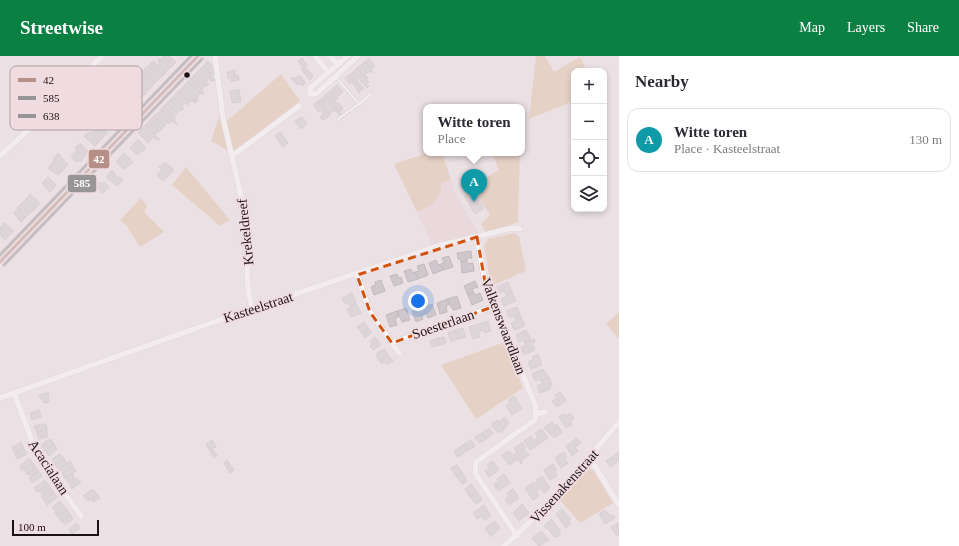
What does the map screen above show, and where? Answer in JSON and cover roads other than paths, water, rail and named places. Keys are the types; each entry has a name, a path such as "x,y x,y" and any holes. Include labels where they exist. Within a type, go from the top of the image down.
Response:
{"main road":[{"path":"142,114 198,56"},
{"path":"0,262 127,130"}],"street":[{"path":"92,66 102,56"},
{"name":"Krekeldreef","path":"215,56 223,118 245,213 248,289 252,309"},
{"path":"315,56 328,72"},
{"path":"330,56 338,65"},
{"path":"348,56 310,88 310,94 316,94 358,56"},
{"path":"232,156 299,106"},
{"path":"0,156 28,130"},
{"name":"Kasteelstraat","path":"0,398 252,309 438,246 512,228 520,229"},
{"name":"Valkenswaardlaan","path":"477,237 485,282 536,407 536,414"},
{"name":"Soesterlaan","path":"356,275 370,312 399,353"},
{"name":"Soesterlaan","path":"392,343 495,306"},
{"name":"Acacialaan","path":"14,392 36,452 82,516"},
{"path":"517,536 476,473 476,462 530,425 535,420 536,414 545,412"},
{"name":"Vissenakenstraat","path":"504,546 517,536 550,503 590,458 619,422"},
{"path":"590,458 619,505"}],"lane":[{"path":"336,77 359,104"},
{"path":"338,119 371,94"}],"place":[{"name":"Witte toren","path":"474,202"}]}
